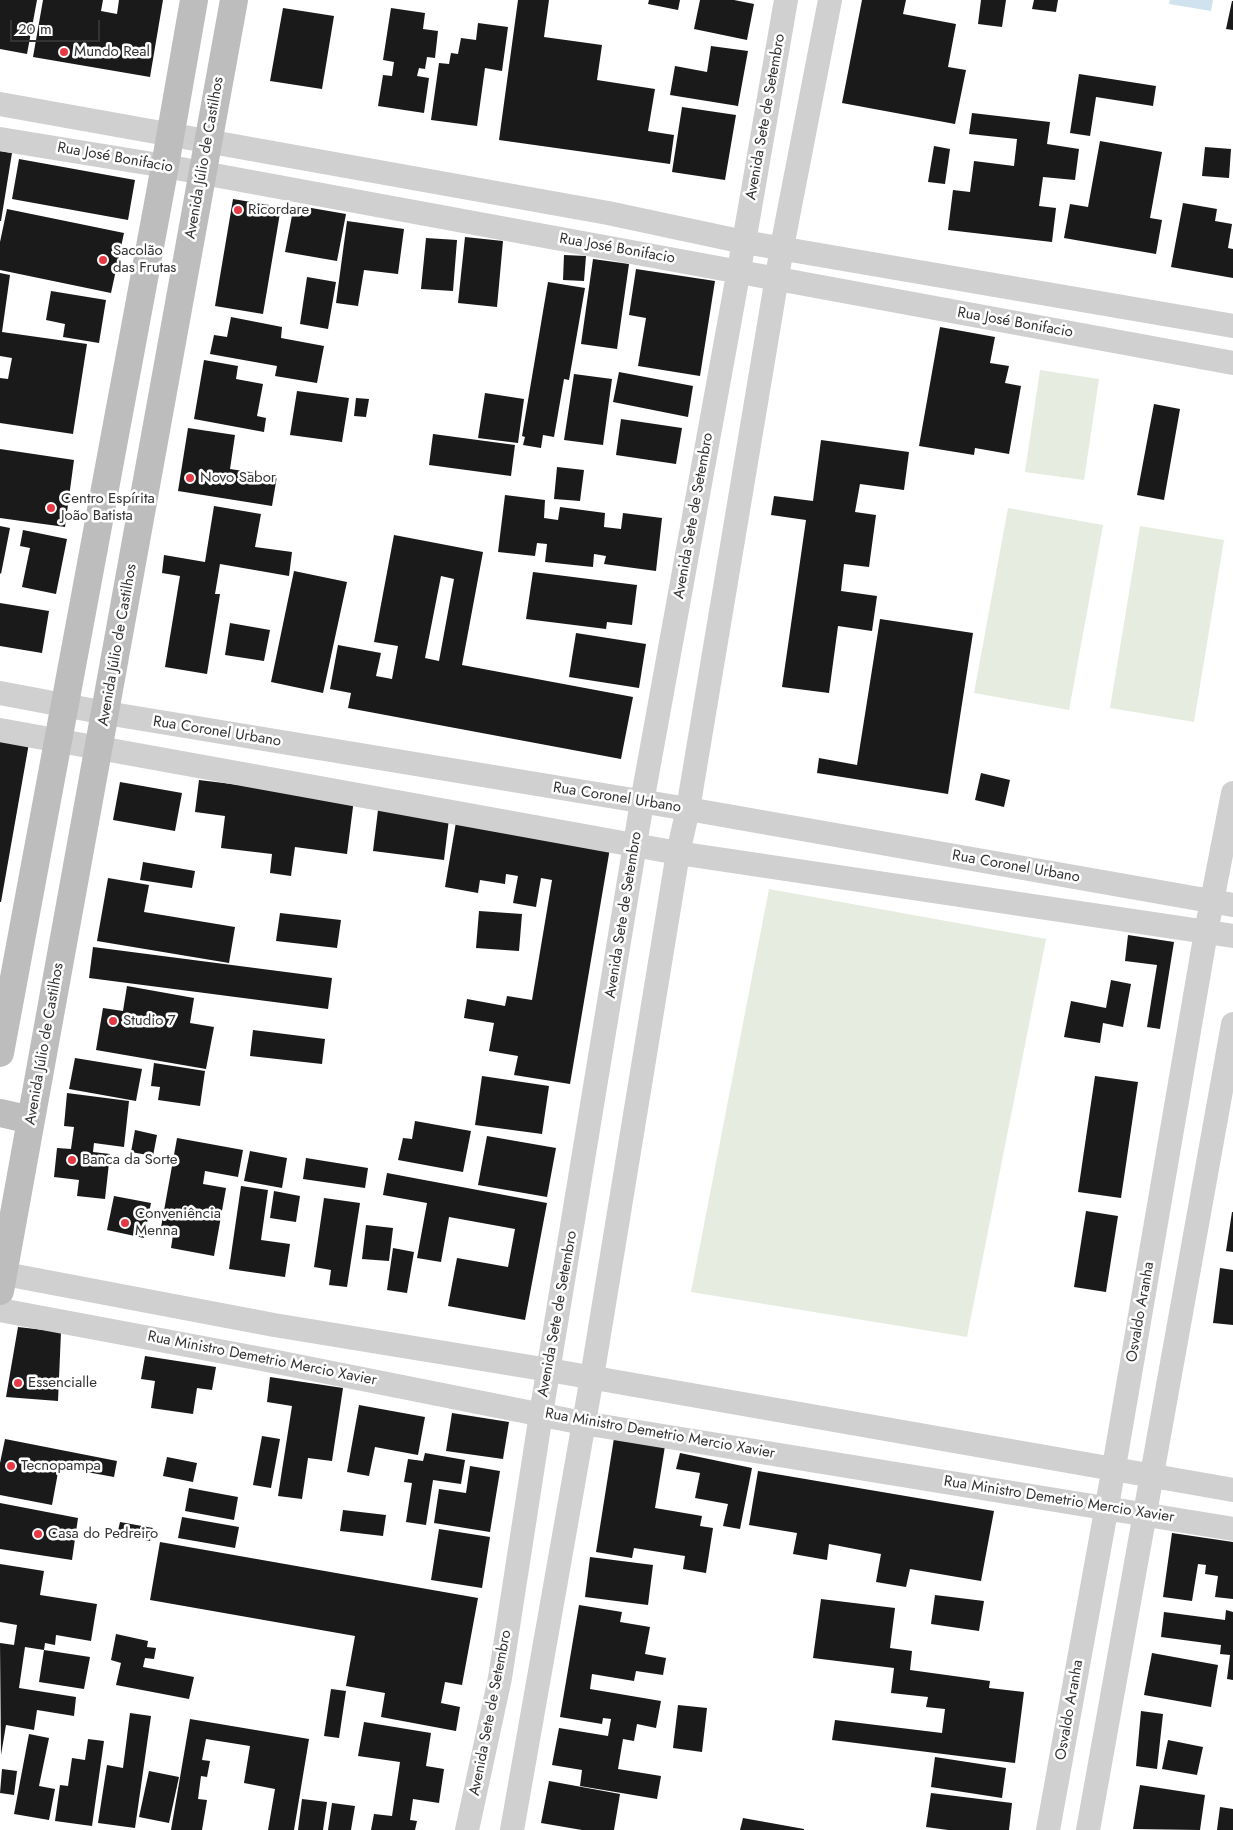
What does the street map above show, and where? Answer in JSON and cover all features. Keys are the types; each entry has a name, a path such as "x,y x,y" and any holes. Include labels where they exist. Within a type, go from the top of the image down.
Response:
{"street":[{"path":"0,1053 165,166 169,134 194,0"},
{"name":"Avenida Júlio de Castilhos","path":"1,1279 100,748 234,0"},
{"name":"Avenida Sete de Setembro","path":"467,1830 500,1678 541,1414 642,802 786,0"},
{"path":"512,1830 536,1685 592,1377 678,853 688,809 776,280 830,0"},
{"path":"8,140 11,106"},
{"name":"Rua José Bonifacio","path":"11,106 608,213 744,242 782,247 1233,326"},
{"name":"Rua José Bonifacio","path":"8,140 165,166 1233,363"},
{"path":"599,246 608,213"},
{"name":"Rua Coronel Urbano","path":"0,693 248,737 688,809 1223,904"},
{"path":"0,730 678,853 1233,936"},
{"path":"241,774 248,737"},
{"name":"Osvaldo Aranha","path":"1048,1830 1107,1508 1206,932 1223,904 1233,793"},
{"path":"1088,1830 1233,1024"},
{"path":"0,1113 31,1120"},
{"path":"1,1279 274,1326 592,1377 1233,1490"},
{"name":"Rua Ministro Demetrio Mercio Xavier","path":"0,1310 267,1360 583,1423 1107,1508 1144,1512 1233,1529"},
{"path":"267,1360 274,1326"},
{"path":"500,1678 536,1685"}],"shaded area":[{"path":"1040,370 1099,379 1084,480 1025,472"},
{"path":"1008,508 1103,525 1069,710 974,693"},
{"path":"1140,526 1224,540 1194,722 1110,708"},
{"path":"769,889 1046,939 967,1337 691,1292"}],"water":[{"path":"1170,0 1213,0 1211,11 1169,4"}],"building":[{"path":"0,0 37,0 27,54 0,49"},
{"path":"43,0 103,0 101,11 117,14 119,0 163,0 150,77 33,57"},
{"path":"518,0 549,0 544,37 602,45 597,80 655,89 648,131 674,135 670,164 499,140"},
{"path":"649,0 680,0 678,10 648,4"},
{"path":"700,0 734,0 754,4 747,40 694,29"},
{"path":"862,0 906,0 903,14 956,24 948,67 966,70 955,124 842,103"},
{"path":"981,0 1006,0 1002,27 978,24"},
{"path":"1034,0 1058,0 1056,12 1032,9"},
{"path":"1233,1 1233,30 1226,29"},
{"path":"283,8 334,16 322,89 270,81"},
{"path":"391,8 425,13 423,29 438,31 435,58 427,57 425,69 419,68 417,76 429,78 424,113 378,106 383,75 392,76 394,62 383,60"},
{"path":"478,23 508,27 502,71 485,68 477,126 431,120 439,63 449,64 451,53 458,54 461,38 476,40"},
{"path":"711,46 748,51 738,106 670,95 675,66 707,72"},
{"path":"1079,74 1156,86 1153,106 1096,97 1090,136 1070,133"},
{"path":"682,107 736,115 725,180 672,172"},
{"path":"972,113 1050,122 1047,144 1079,149 1075,180 1043,177 1039,206 1056,208 1052,242 948,230 953,190 970,192 974,161 1014,166 1017,139 969,134"},
{"path":"1100,141 1162,152 1150,218 1162,220 1156,254 1064,238 1070,204 1088,207"},
{"path":"934,146 950,149 945,184 928,182"},
{"path":"1205,147 1231,149 1229,178 1202,176"},
{"path":"0,151 12,153 1,221 0,221"},
{"path":"19,159 135,180 128,220 12,199"},
{"path":"233,199 281,207 263,314 215,306"},
{"path":"1183,203 1217,209 1215,221 1232,224 1228,248 1233,249 1233,278 1171,267"},
{"path":"294,205 346,214 337,261 285,252"},
{"path":"7,209 124,233 111,293 0,270 0,242"},
{"path":"347,221 404,229 398,274 364,270 358,306 336,303"},
{"path":"465,237 503,241 497,307 458,303"},
{"path":"426,238 457,240 453,291 421,289"},
{"path":"564,255 586,256 584,281 563,280"},
{"path":"593,259 629,264 617,349 581,344"},
{"path":"636,269 715,281 700,376 638,366 646,318 629,315"},
{"path":"0,273 10,275 2,332 87,344 73,434 0,423 0,378 8,379 12,358 0,356"},
{"path":"307,277 336,282 328,329 300,324"},
{"path":"548,282 585,288 569,380 564,379 554,437 543,435 541,448 523,445 525,437 522,436"},
{"path":"51,291 106,300 99,343 63,337 65,324 46,320"},
{"path":"231,317 282,327 281,338 324,346 317,383 275,376 277,366 210,354 214,335 227,337"},
{"path":"940,327 995,337 990,363 1009,366 1005,383 1021,386 1009,454 975,448 974,455 919,446"},
{"path":"204,360 238,366 236,379 263,384 257,416 266,418 264,432 194,419"},
{"path":"619,372 693,386 688,417 613,402"},
{"path":"574,374 612,379 603,445 564,440"},
{"path":"297,391 349,398 342,442 290,435"},
{"path":"485,393 524,399 518,443 478,438"},
{"path":"356,398 369,399 366,417 354,416"},
{"path":"1154,404 1180,409 1164,500 1137,495"},
{"path":"621,419 682,428 676,464 616,455"},
{"path":"188,428 235,435 230,469 277,476 272,506 178,491"},
{"path":"433,434 515,445 511,476 429,465"},
{"path":"821,440 909,452 904,490 860,484 855,512 876,515 869,567 844,564 841,591 877,596 872,631 838,626 829,693 782,687 806,520 771,515 774,496 813,501"},
{"path":"0,449 74,460 65,527 0,518"},
{"path":"557,467 584,470 580,501 554,499"},
{"path":"505,495 545,500 544,518 558,520 560,507 605,513 604,527 621,529 623,513 662,518 656,571 604,564 606,556 594,554 593,567 545,562 547,544 537,543 535,556 498,552"},
{"path":"214,506 261,514 255,547 292,552 289,576 220,564 215,594 220,594 207,674 165,667 180,576 162,573 164,555 205,562"},
{"path":"0,526 10,528 1,574 0,573"},
{"path":"23,530 67,539 56,594 22,587 30,548 20,546"},
{"path":"394,535 483,552 462,665 633,697 621,759 348,708 351,693 330,689 338,645 381,653 376,676 392,679 398,646 374,642","holes":["441,576 454,579 439,661 425,658"]},
{"path":"294,571 347,582 323,693 271,682"},
{"path":"533,572 637,585 632,625 607,622 606,629 526,619"},
{"path":"0,603 49,611 42,653 0,646"},
{"path":"880,619 973,633 948,794 817,773 819,758 857,765"},
{"path":"230,623 270,630 264,661 225,655"},
{"path":"576,633 646,644 639,688 569,677"},
{"path":"0,738 29,743 1,902 0,902"},
{"path":"981,773 1010,780 1004,807 975,800"},
{"path":"199,780 354,799 347,854 295,847 291,876 270,873 272,854 221,848 225,816 195,812"},
{"path":"120,782 182,793 175,831 113,820"},
{"path":"378,810 449,819 444,860 373,851"},
{"path":"456,822 610,848 570,1084 514,1075 518,1056 489,1051 494,1023 464,1018 467,999 505,1006 507,996 532,1000 552,880 541,878 536,907 513,903 518,876 506,874 505,884 480,880 478,893 445,887"},
{"path":"143,862 195,871 192,888 140,880"},
{"path":"108,878 149,885 144,912 235,927 229,963 97,941"},
{"path":"479,911 522,914 519,951 476,948"},
{"path":"280,913 341,920 337,948 276,941"},
{"path":"1128,935 1174,942 1160,1029 1147,1027 1157,965 1125,961"},
{"path":"93,947 332,978 328,1009 89,978"},
{"path":"1111,980 1131,984 1123,1027 1103,1023 1100,1043 1064,1037 1071,1001 1106,1008"},
{"path":"127,986 194,998 190,1023 214,1027 206,1069 96,1050 103,1008 123,1011"},
{"path":"253,1030 325,1039 322,1064 250,1056"},
{"path":"75,1058 142,1069 136,1101 69,1089"},
{"path":"154,1063 205,1071 200,1106 158,1100 160,1087 151,1086"},
{"path":"482,1076 549,1086 542,1134 475,1125"},
{"path":"1095,1076 1138,1082 1121,1198 1078,1192"},
{"path":"67,1093 129,1101 124,1147 94,1143 93,1152 110,1154 105,1199 77,1196 79,1180 54,1177 57,1148 71,1149 74,1127 64,1126"},
{"path":"415,1121 471,1131 463,1172 398,1160 403,1138 412,1139"},
{"path":"135,1130 157,1135 153,1156 131,1152"},
{"path":"487,1136 556,1148 547,1197 478,1185"},
{"path":"177,1138 243,1150 238,1177 205,1171 203,1184 226,1188 214,1256 171,1248 173,1235 160,1233"},
{"path":"250,1151 287,1158 282,1188 244,1181"},
{"path":"306,1158 368,1168 365,1188 303,1179"},
{"path":"387,1173 547,1203 525,1320 448,1306 457,1258 508,1267 515,1229 449,1217 441,1262 417,1258 427,1203 383,1195"},
{"path":"241,1186 268,1190 261,1240 290,1244 285,1277 229,1269"},
{"path":"274,1191 300,1196 296,1222 270,1218"},
{"path":"114,1196 151,1203 144,1238 107,1230"},
{"path":"324,1198 360,1203 347,1287 329,1285 331,1270 314,1267"},
{"path":"1086,1211 1118,1216 1106,1292 1074,1287"},
{"path":"1233,1212 1233,1252 1226,1251"},
{"path":"366,1225 393,1228 389,1261 362,1259"},
{"path":"393,1248 414,1252 407,1293 387,1290"},
{"path":"1220,1268 1233,1270 1233,1325 1213,1323"},
{"path":"18,1327 61,1332 58,1401 6,1397"},
{"path":"145,1356 216,1367 212,1390 197,1388 193,1414 151,1408 155,1381 141,1379"},
{"path":"270,1377 343,1388 332,1461 308,1458 302,1499 278,1496 292,1406 267,1402"},
{"path":"359,1405 425,1417 418,1455 375,1447 369,1476 347,1472"},
{"path":"452,1413 509,1422 503,1459 446,1451"},
{"path":"262,1436 280,1439 271,1488 253,1485"},
{"path":"614,1438 665,1446 655,1508 702,1516 700,1526 713,1528 706,1573 683,1569 685,1556 634,1548 632,1558 596,1552"},
{"path":"5,1439 117,1461 114,1477 59,1467 52,1505 0,1495 0,1463"},
{"path":"425,1453 465,1460 461,1484 433,1480 426,1525 406,1522 412,1483 404,1482 408,1459 423,1461"},
{"path":"680,1453 752,1468 740,1529 723,1526 728,1504 695,1498 700,1473 676,1469"},
{"path":"167,1457 197,1463 193,1482 163,1476"},
{"path":"470,1466 500,1471 490,1532 434,1523 439,1489 466,1493"},
{"path":"758,1471 994,1511 981,1581 910,1569 906,1587 876,1582 881,1554 829,1544 827,1560 793,1554 797,1533 749,1525"},
{"path":"189,1488 238,1497 234,1520 185,1511"},
{"name":"Casa do Pedreiro","path":"0,1503 78,1518 72,1560 0,1549"},
{"path":"343,1510 386,1515 383,1536 340,1531"},
{"path":"182,1517 239,1527 235,1548 178,1538"},
{"path":"120,1522 153,1528 150,1541 117,1535"},
{"path":"439,1529 490,1537 482,1588 431,1580"},
{"path":"1172,1533 1233,1542 1233,1599 1215,1597 1218,1576 1205,1574 1206,1565 1198,1564 1192,1601 1163,1597"},
{"path":"160,1542 478,1598 462,1685 445,1682 441,1703 460,1707 456,1731 381,1717 385,1693 346,1686 355,1636 150,1600"},
{"path":"590,1557 653,1565 648,1605 585,1597"},
{"path":"0,1564 44,1571 40,1595 97,1604 91,1641 56,1635 55,1645 45,1643 44,1650 25,1647 19,1688 76,1697 74,1716 37,1710 34,1730 6,1725 1,1755 0,1643 14,1645 17,1625 0,1622"},
{"path":"935,1595 984,1601 979,1631 931,1624"},
{"path":"821,1599 895,1608 890,1648 912,1651 910,1670 990,1681 989,1688 1024,1692 1015,1763 832,1740 835,1720 942,1733 945,1709 926,1707 928,1697 891,1693 894,1668 813,1658"},
{"path":"579,1605 622,1612 620,1622 650,1627 645,1654 666,1658 663,1675 636,1671 634,1681 592,1674 590,1689 661,1701 656,1728 637,1724 634,1741 623,1739 618,1769 661,1776 657,1799 580,1786 582,1770 552,1765 559,1728 608,1736 611,1719 603,1718 602,1724 560,1717"},
{"path":"1226,1610 1233,1612 1233,1680 1227,1679 1230,1655 1220,1654 1221,1645 1161,1637 1164,1612 1225,1620"},
{"path":"116,1634 148,1641 147,1647 156,1648 154,1659 145,1658 143,1667 194,1677 189,1699 116,1685 121,1663 111,1660"},
{"path":"44,1650 90,1657 84,1689 39,1682"},
{"path":"1152,1653 1218,1665 1211,1707 1144,1695"},
{"path":"331,1689 346,1691 339,1738 324,1736"},
{"path":"678,1705 707,1708 702,1752 673,1748"},
{"path":"1141,1711 1163,1714 1157,1769 1136,1766"},
{"path":"130,1713 151,1716 135,1828 98,1823 107,1765 123,1768"},
{"path":"190,1719 309,1739 294,1830 268,1830 275,1789 244,1783 250,1746 206,1739 202,1760 210,1761 207,1777 201,1776 198,1799 207,1800 202,1830 171,1830"},
{"path":"364,1722 431,1733 426,1766 444,1769 439,1803 413,1799 410,1820 417,1821 415,1830 371,1830 374,1814 392,1816 400,1762 358,1756"},
{"path":"29,1734 49,1738 39,1786 55,1789 49,1820 14,1814"},
{"path":"88,1739 104,1741 92,1826 55,1821 60,1785 68,1786 72,1758 85,1760"},
{"path":"1168,1740 1203,1747 1197,1775 1162,1769"},
{"path":"935,1757 1006,1768 1002,1798 931,1787"},
{"path":"2,1769 17,1771 14,1795 0,1793"},
{"path":"149,1771 179,1777 169,1823 139,1817"},
{"path":"549,1781 620,1794 614,1830 582,1830 541,1823"},
{"path":"1140,1785 1205,1795 1200,1830 1133,1829"},
{"path":"931,1793 1012,1803 1009,1830 948,1830 926,1827"},
{"path":"302,1799 327,1802 323,1830 298,1830"},
{"path":"332,1803 355,1806 351,1830 328,1830"},
{"path":"1220,1807 1233,1809 1233,1830 1217,1830"},
{"path":"743,1818 804,1829 804,1830 740,1830"}],"place":[{"name":"Mundo Real","path":"64,52"},
{"name":"Ricordare","path":"238,210"},
{"name":"Sacolão das Frutas","path":"103,260"},
{"name":"Novo Sabor","path":"190,478"},
{"name":"Centro Espírita João Batista","path":"51,508"},
{"name":"Studio 7","path":"113,1021"},
{"name":"Banca da Sorte","path":"72,1160"},
{"name":"Conveniência Menna","path":"125,1223"},
{"name":"Essencialle","path":"18,1383"},
{"name":"Tecnopampa","path":"11,1466"},
{"name":"Casa do Pedreiro","path":"38,1534"}]}
